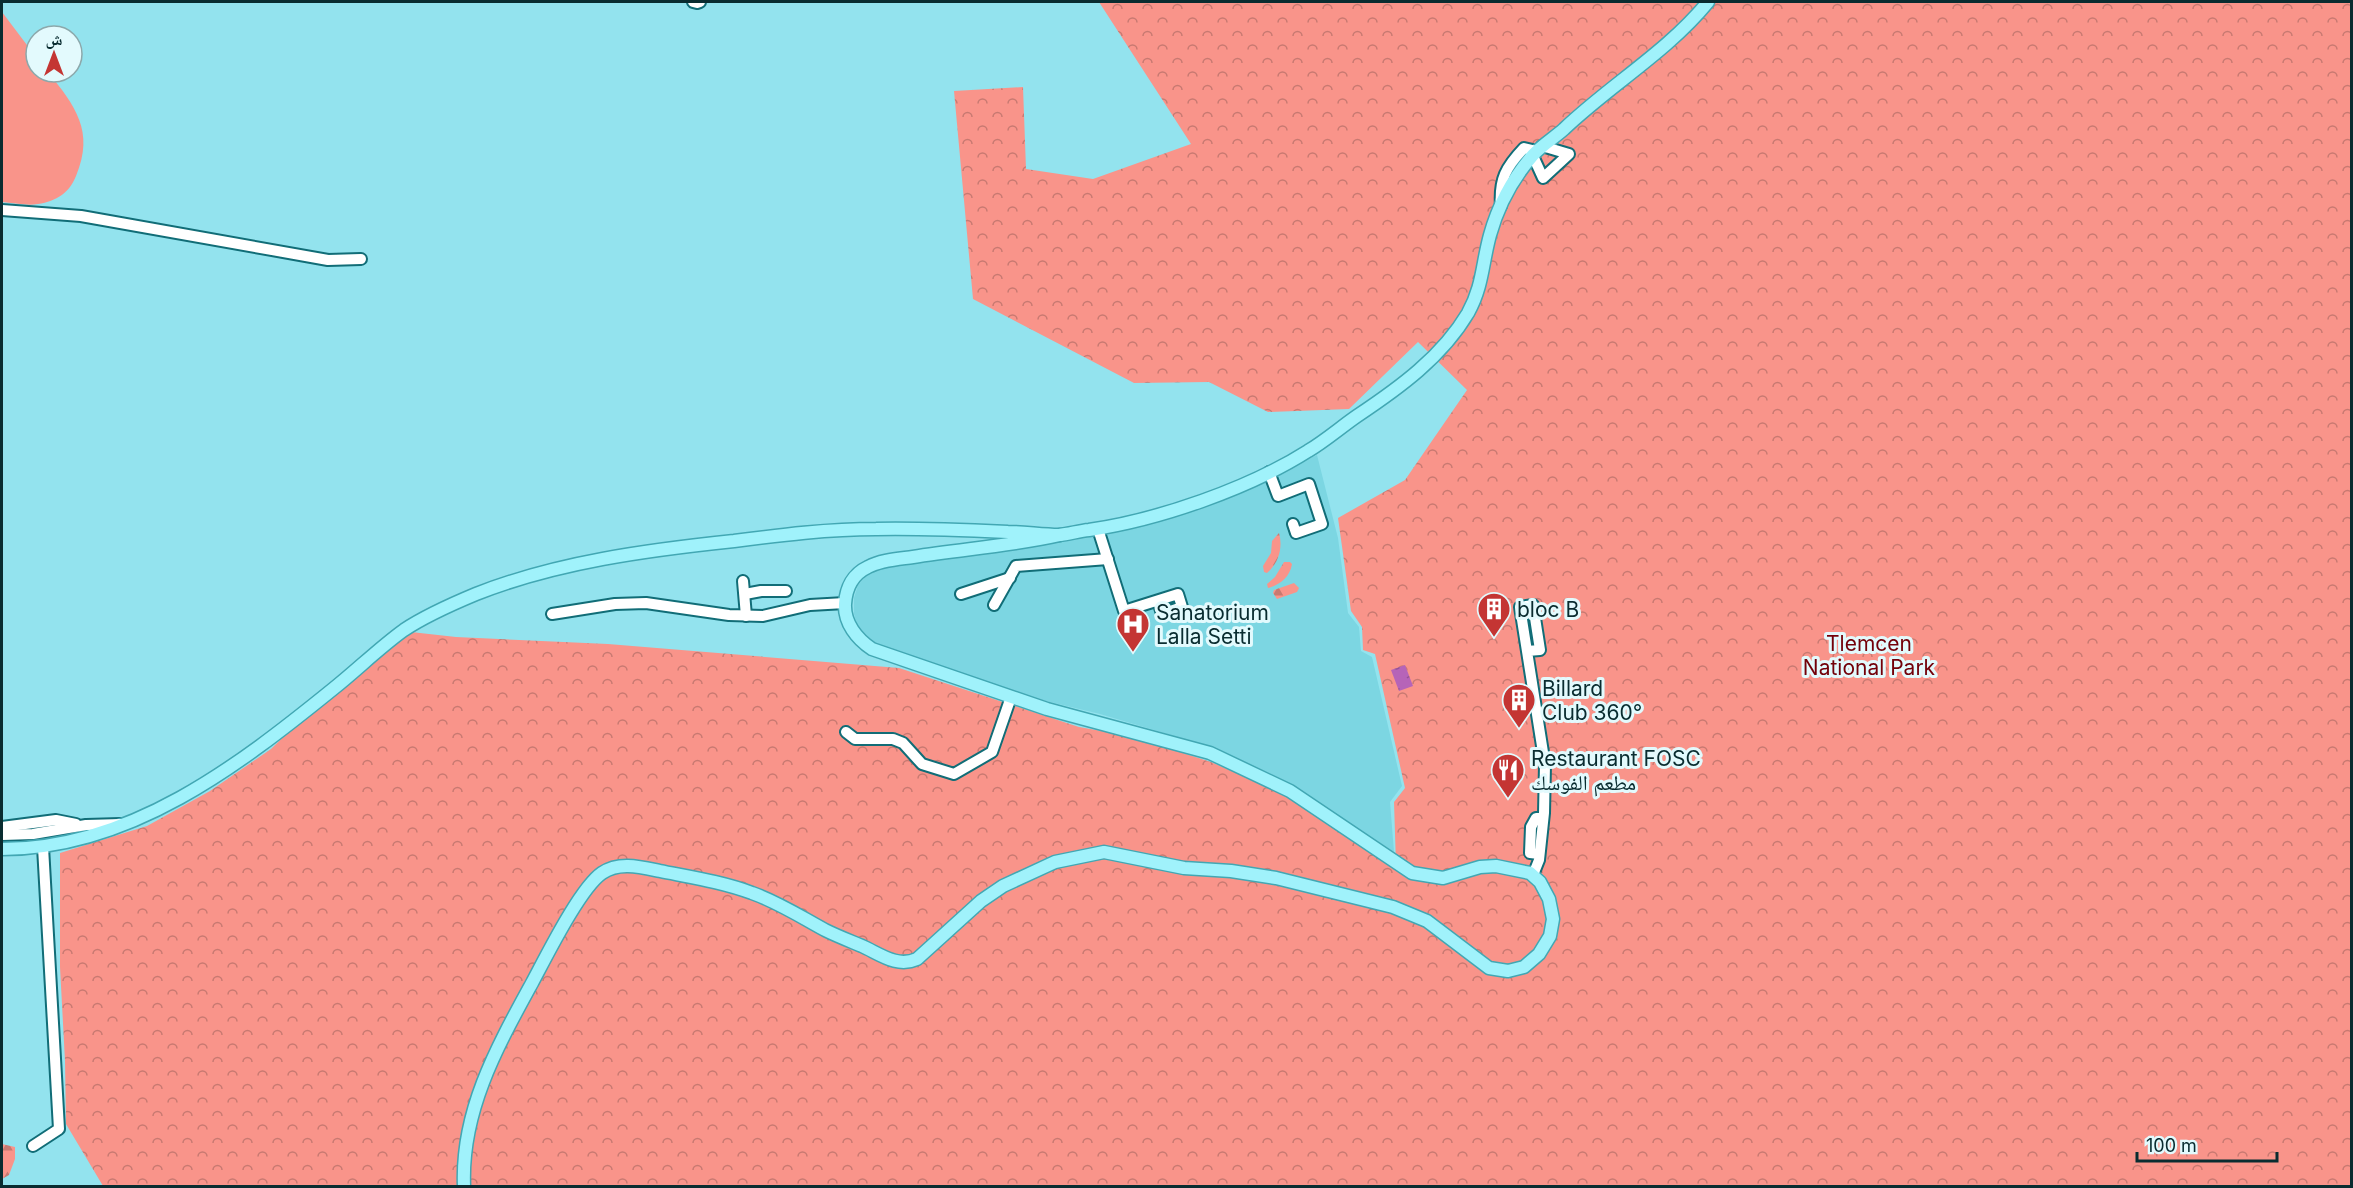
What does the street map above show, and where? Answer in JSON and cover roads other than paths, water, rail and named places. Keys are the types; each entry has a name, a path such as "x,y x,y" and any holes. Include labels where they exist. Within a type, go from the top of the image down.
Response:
{"main road":[{"path":"464,1186 465,1154 473,1107 489,1066 534,979 581,898 598,875 614,867 651,869 745,890 890,960 903,962 917,959 981,901 1003,886 1054,861 1104,852 1184,868 1231,871 1276,878 1393,907 1427,921 1489,968 1508,971 1524,967 1530,962 1545,945 1552,928 1552,909 1549,899 1533,874 1496,866 1480,867 1443,878 1412,873 1304,799 1210,753 1011,698 872,649 858,638 850,626 845,613 845,603 850,583 857,574 878,563 1015,544 1098,529 1179,508 1220,493 1304,454 1381,401 1427,363 1460,325 1477,296 1482,281 1490,233 1501,206 1513,183 1537,151 1578,113 1680,33 1708,2"},
{"path":"2,849 43,847 86,838 127,823 172,801 252,752 295,720 404,630 465,598 501,585 588,562 658,549 832,530 960,530 1060,535"}],"street":[{"path":"693,2 700,2"},
{"path":"2,210 81,216 328,260 361,259"},
{"path":"1269,472 1278,496 1309,484 1322,524 1296,533 1293,524"},
{"path":"1098,529 1124,611 1158,601"},
{"path":"994,604 1016,566 1108,560"},
{"path":"961,594 1010,578"},
{"path":"743,581 746,616"},
{"path":"745,594 761,591 786,591"},
{"path":"552,614 615,604 646,603 746,616 763,616 810,605 845,603"},
{"path":"1527,651 1545,765 1543,818 1539,854 1533,874"},
{"path":"846,732 855,740 893,739 903,743 922,764 954,774 992,752 1011,698"},
{"path":"2,827 56,820 82,825"},
{"path":"2,835 33,834 82,825 127,823"},
{"path":"33,1146 59,1129 43,847"}],"water":[{"path":"1405,665 1413,686 1399,691 1391,670"}],"place":[{"name":"bloc B","path":"1494,638"},
{"name":"Sanatorium Lalla Setti","path":"1133,653"},
{"name":"Billard Club 360°","path":"1519,729"},
{"name":"Restaurant FOSC مطعم الفوسك","path":"1508,799"}],"park label":[{"name":"Tlemcen National Park","path":"1869,655"}]}
